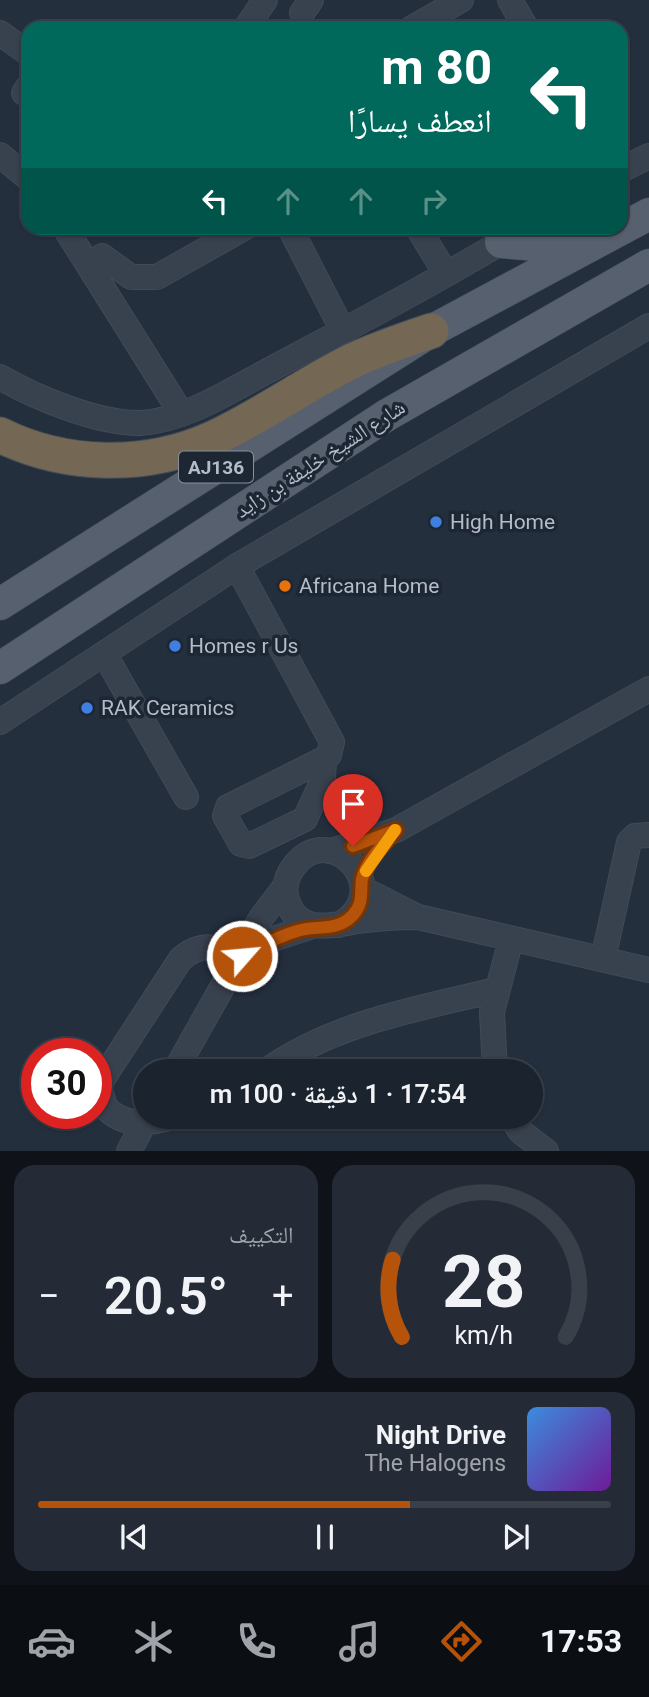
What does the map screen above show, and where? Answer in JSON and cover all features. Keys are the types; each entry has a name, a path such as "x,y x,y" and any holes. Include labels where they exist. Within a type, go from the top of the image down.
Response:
{"highway":[{"path":"0,435 35,449 86,459 138,459 164,454 213,438 353,361 432,331"}],"main road":[{"name":"AJ136","path":"628,223 646,212"},
{"path":"513,235 583,249"},
{"name":"AJ136","path":"0,604 432,331 607,235"},
{"name":"شارع الشيخ خليفة بن زايد","path":"0,668 387,415 649,265"}],"street":[{"path":"251,21 265,0"},
{"path":"424,21 461,0"},
{"path":"510,0 522,21"},
{"path":"0,33 21,47"},
{"path":"0,155 21,172"},
{"path":"628,166 649,156"},
{"path":"69,235 181,413"},
{"path":"102,256 123,274 149,279 165,274 232,235"},
{"path":"294,235 343,331"},
{"path":"422,235 446,274"},
{"path":"0,377 33,393 110,421 143,422 181,413 343,331 513,235"},
{"path":"0,722 237,566 649,326"},
{"path":"237,566 332,742 332,749 324,759"},
{"path":"105,655 186,797"},
{"path":"182,1059 261,918 286,885 298,861 313,852 331,851 396,830 649,689"},
{"path":"340,925 359,907 363,885 376,853 396,830"},
{"path":"603,959 629,842 635,836 649,835"},
{"path":"331,851 354,864 363,885 418,917 649,970"},
{"path":"286,885 292,911 313,926"},
{"path":"133,1121 111,1114 101,1098 102,1080 188,953 209,946 242,956 276,938 313,926 418,917"},
{"path":"494,1059 491,1034 496,990 512,939"},
{"path":"286,1059 361,1023 496,990"},
{"path":"129,1151 141,1129"},
{"path":"519,1129 546,1151"}],"slow traffic":[{"path":"366,871 376,853 395,830"}],"place":[{"name":"High Home","path":"436,522"},
{"name":"Africana Home","path":"285,586"},
{"name":"Homes r Us","path":"175,646"},
{"name":"RAK Ceramics","path":"87,708"}],"route":[{"path":"242,956 295,931 313,926 322,928 340,925 354,914 362,898 362,880 376,853 396,830 353,846"}]}
